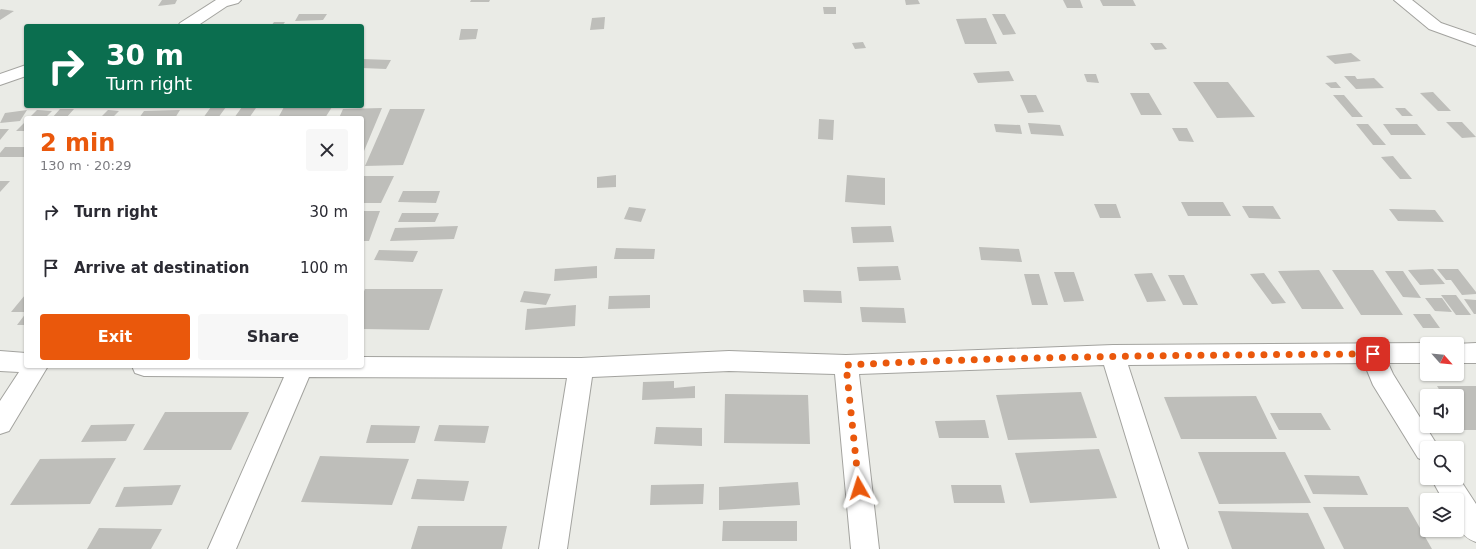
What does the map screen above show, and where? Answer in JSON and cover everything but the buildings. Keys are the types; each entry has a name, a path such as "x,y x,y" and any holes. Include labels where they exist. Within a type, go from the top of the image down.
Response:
{"street":[{"path":"189,24 222,3 233,0"},
{"path":"1402,0 1435,26 1476,42"},
{"path":"0,80 24,71"},
{"path":"364,366 582,368 729,361 846,365 975,358 1113,355 1420,353"},
{"path":"1464,353 1476,353"},
{"path":"1373,354 1382,378 1421,441"},
{"path":"1113,355 1174,549"},
{"path":"0,361 24,363"},
{"path":"846,365 865,549"},
{"path":"0,423 35,368"},
{"path":"222,549 300,368"},
{"path":"553,549 582,368"},
{"path":"1448,485 1476,529"}],"route":[{"path":"859,488 846,365 975,358 1113,355 1373,354"}]}
